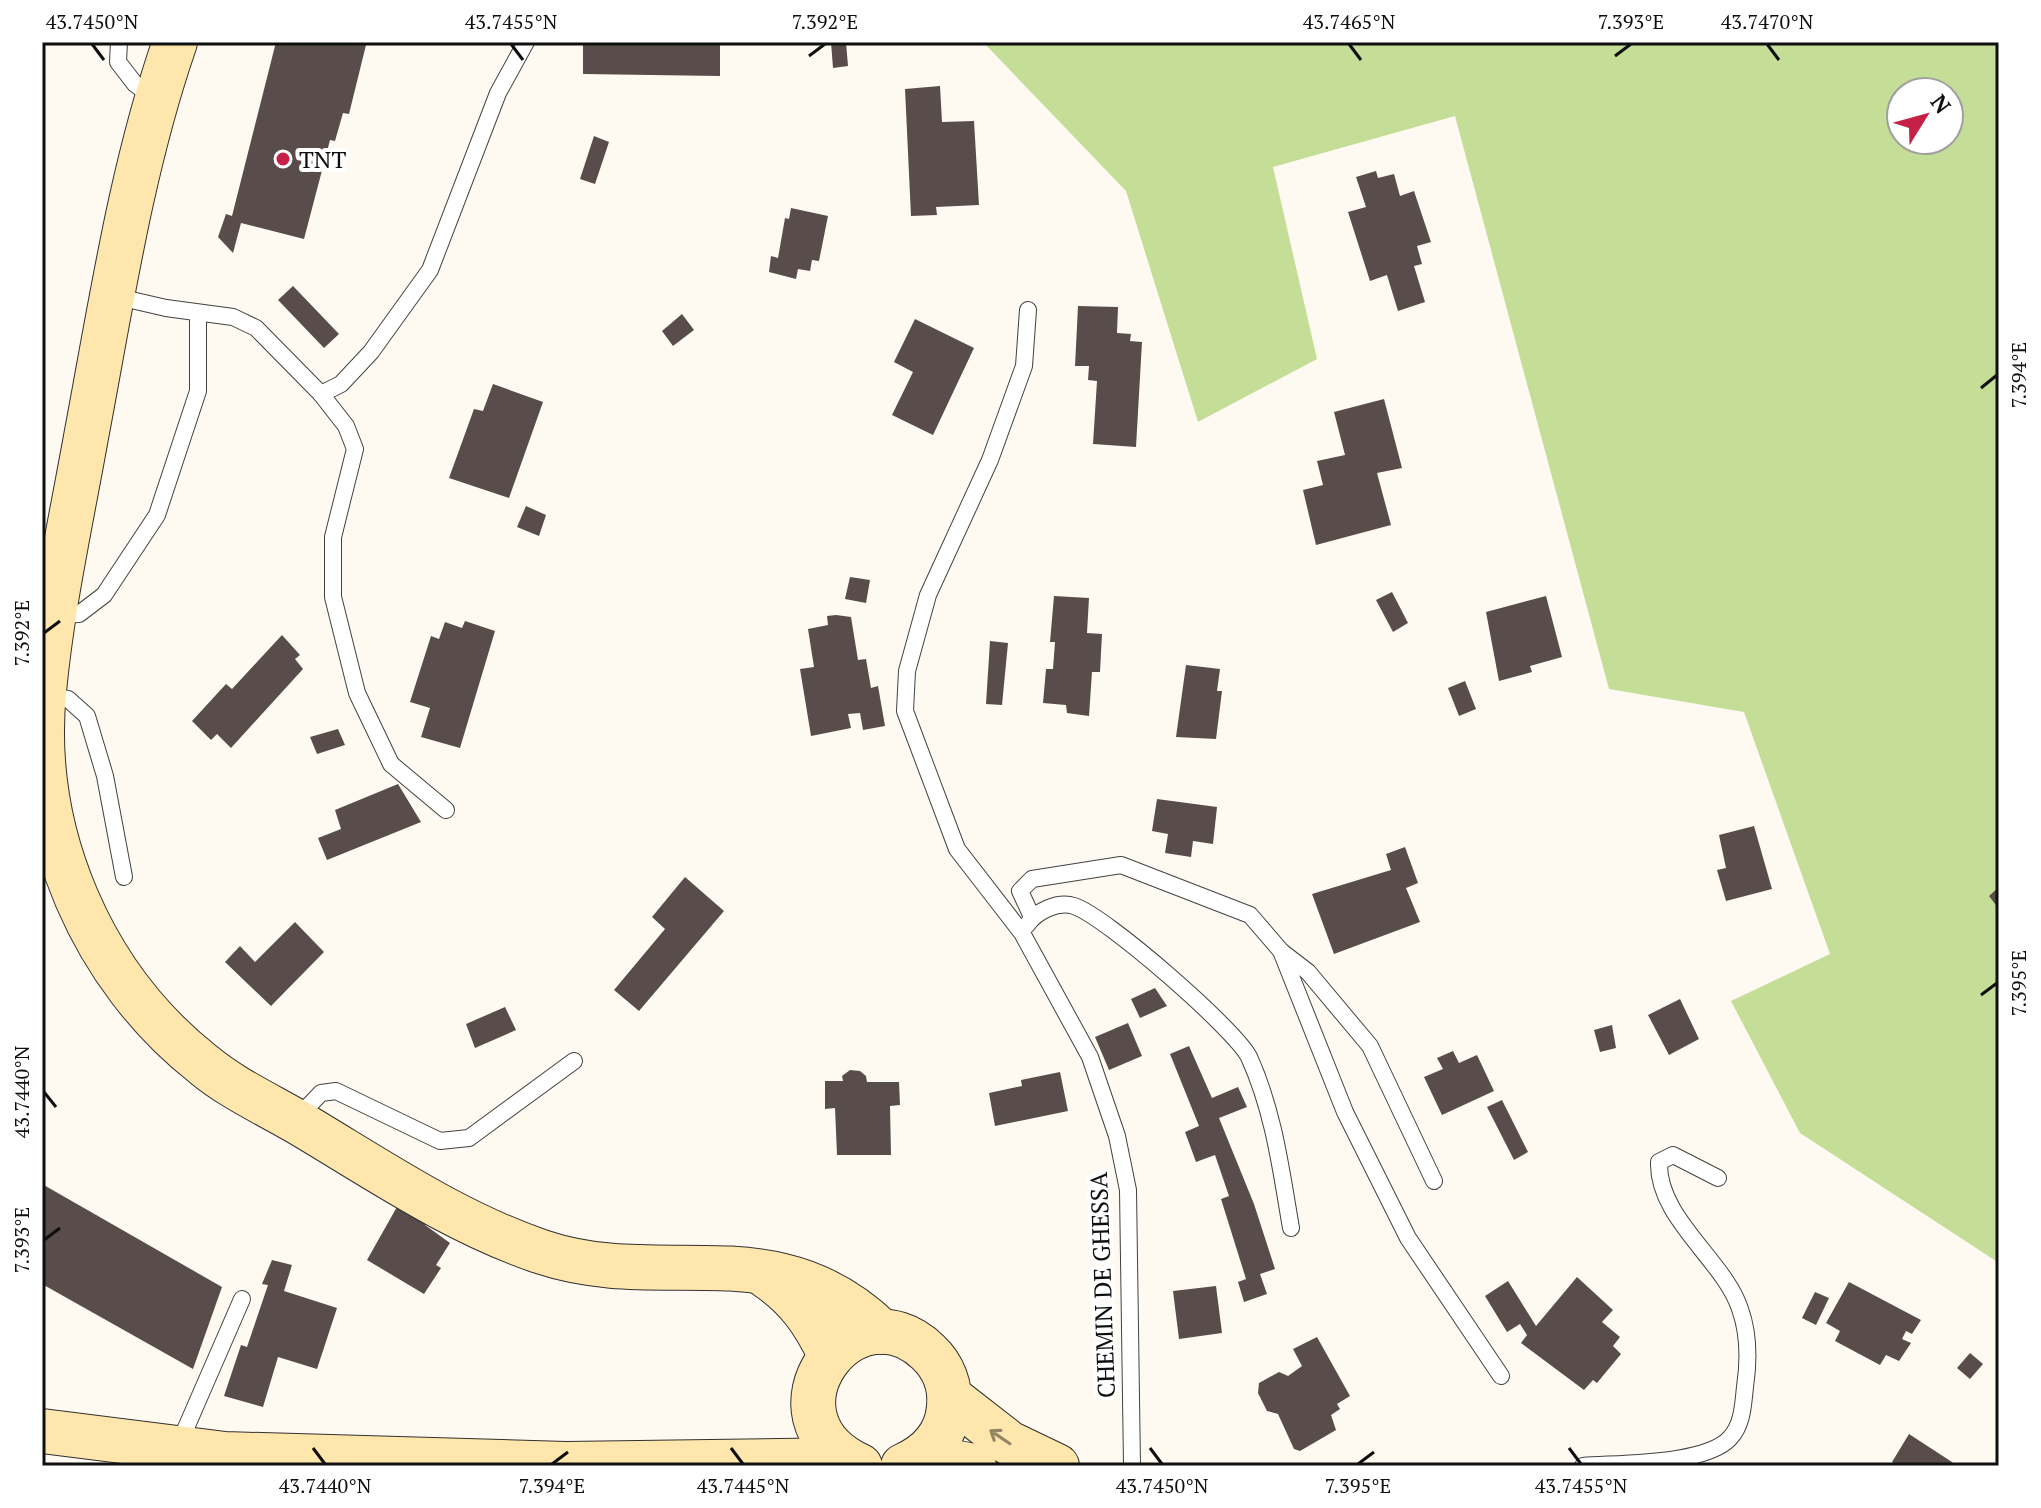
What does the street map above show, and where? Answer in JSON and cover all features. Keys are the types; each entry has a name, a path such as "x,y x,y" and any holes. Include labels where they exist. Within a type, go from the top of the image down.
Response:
{"main road":[{"path":"175,42 155,99 113,296 54,615 43,696 45,774 53,834 71,888 96,938 126,985 206,1067 410,1190 544,1253 604,1264 758,1270 797,1278 830,1291 856,1308 882,1332"},
{"path":"758,1270 788,1290 807,1312 830,1355"},
{"path":"854,1463 823,1436 813,1403 820,1369 830,1355 854,1338 882,1332 903,1335 921,1344 936,1359 946,1377 950,1397 942,1434 931,1449 909,1463"},
{"path":"950,1397 1009,1443 1057,1466"},
{"path":"731,1459 774,1438 813,1403"},
{"path":"42,1431 225,1454 566,1464 731,1459 854,1463"},
{"path":"909,1463 947,1461 974,1466"}],"lane":[{"path":"119,42 118,62 135,84 155,99"},
{"path":"321,394 341,384 371,352 430,270 498,93 526,42"},
{"path":"113,296 233,317 256,328 321,394 346,426 355,449 333,537 333,597 357,693 391,764 446,810"},
{"name":"CHEMIN DE GHESSA","path":"1028,310 1024,366 990,460 928,595 907,671 905,711 926,775 957,849 1022,933 1090,1057 1117,1136 1128,1190 1132,1466"},
{"path":"54,615 79,614 104,595 157,515 198,391 198,313"},
{"path":"43,696 68,699 87,716 105,776 124,877"},
{"path":"1032,917 1020,891 1032,879 1121,865 1250,915 1281,951 1308,972 1370,1046 1434,1181"},
{"path":"1022,933 1032,917 1059,904 1076,907 1155,961 1247,1053 1273,1118 1291,1228"},
{"path":"1281,951 1345,1112 1408,1238 1501,1376"},
{"path":"295,1120 321,1093 336,1091 440,1141 469,1138 574,1061"},
{"path":"1583,1466 1711,1451 1730,1438 1742,1418 1748,1363 1740,1305 1672,1208 1659,1180 1659,1162 1673,1155 1718,1178"},
{"path":"178,1448 242,1299"}],"green space":[{"path":"983,42 1999,42 1999,1263 1800,1133 1731,1001 1830,954 1744,712 1609,689 1455,116 1273,167 1317,359 1198,422 1126,191"}],"building":[{"path":"276,42 360,42 366,45 349,114 343,113 335,141 330,140 304,239 241,223 233,253 218,237 226,214 232,216"},
{"path":"583,42 720,42 720,76 583,74"},
{"path":"831,42 846,42 848,66 833,68"},
{"path":"940,86 942,122 974,121 979,205 936,207 937,215 911,216 905,89"},
{"path":"594,136 609,142 595,184 580,179"},
{"path":"1376,171 1378,178 1394,174 1400,196 1414,191 1431,242 1417,246 1422,264 1414,266 1425,302 1398,311 1387,275 1370,281 1348,212 1366,207 1356,177"},
{"path":"791,208 828,216 819,261 812,260 810,271 798,269 796,279 769,272 771,256 778,258 785,218 789,219"},
{"path":"293,286 339,334 324,348 278,300"},
{"path":"1078,306 1118,307 1117,333 1131,334 1130,341 1142,342 1136,447 1093,444 1097,381 1088,380 1089,366 1075,366"},
{"path":"682,314 694,330 673,346 662,331"},
{"path":"915,319 974,348 933,435 892,415 913,372 894,362"},
{"path":"493,384 543,402 509,498 449,478 474,409 483,411"},
{"path":"1384,399 1402,468 1377,473 1391,525 1316,545 1303,490 1323,485 1317,461 1345,455 1334,412"},
{"path":"526,506 546,515 539,536 517,527"},
{"path":"850,577 870,580 866,603 845,599"},
{"path":"1392,592 1408,623 1393,632 1376,600"},
{"path":"1054,596 1089,598 1087,633 1102,634 1100,672 1092,672 1089,716 1067,713 1066,705 1043,703 1046,669 1053,669 1055,642 1050,642"},
{"path":"1546,596 1562,657 1530,666 1532,672 1499,681 1486,612"},
{"path":"827,616 851,617 858,660 866,659 871,688 878,686 885,726 863,730 860,713 848,714 851,728 811,736 800,669 814,667 808,629 828,625"},
{"path":"465,621 495,631 460,748 421,737 430,708 410,702 431,636 439,639 445,622 462,628"},
{"path":"282,635 300,655 295,659 303,669 231,748 217,734 211,740 192,721 226,684 232,689"},
{"path":"990,641 1008,643 1002,705 986,704"},
{"path":"1186,665 1220,669 1217,691 1222,691 1216,739 1176,737"},
{"path":"1465,681 1476,709 1459,716 1448,688"},
{"path":"338,729 345,745 317,754 310,737"},
{"path":"398,784 421,822 327,860 318,838 341,829 335,810"},
{"path":"1157,799 1217,807 1213,844 1193,841 1191,857 1165,853 1168,834 1152,831"},
{"path":"1754,826 1772,889 1726,901 1717,870 1726,868 1719,835"},
{"path":"1405,847 1418,883 1406,888 1420,922 1334,954 1312,894 1391,870 1386,854"},
{"path":"685,877 724,911 639,1011 614,990 665,929 652,917"},
{"path":"1999,887 1999,909 1989,896"},
{"path":"295,922 324,952 271,1006 225,962 240,946 255,962"},
{"path":"1155,988 1167,1006 1140,1018 1131,999"},
{"path":"1680,999 1699,1039 1669,1055 1648,1015"},
{"path":"505,1007 516,1030 475,1048 466,1024"},
{"path":"1128,1023 1142,1056 1109,1070 1095,1037"},
{"path":"1612,1025 1616,1048 1600,1052 1594,1030"},
{"path":"1189,1046 1212,1098 1238,1087 1247,1107 1219,1118 1254,1204 1275,1269 1260,1274 1267,1294 1244,1302 1238,1282 1246,1279 1221,1199 1229,1196 1215,1155 1196,1162 1185,1132 1199,1126 1170,1054"},
{"path":"1453,1051 1459,1063 1477,1055 1494,1091 1442,1115 1424,1077 1443,1069 1437,1058"},
{"path":"850,1070 860,1071 867,1082 899,1082 900,1105 890,1106 891,1155 837,1155 835,1108 825,1109 825,1081 843,1081 842,1076"},
{"path":"1060,1072 1068,1111 995,1126 989,1093 1022,1086 1021,1080"},
{"path":"1502,1100 1528,1152 1514,1160 1487,1107"},
{"path":"42,1184 222,1287 193,1369 42,1284"},
{"path":"402,1198 429,1217 425,1225 450,1243 436,1265 441,1268 424,1294 367,1260"},
{"path":"272,1260 292,1265 284,1291 337,1308 317,1369 278,1357 263,1407 224,1396 241,1345 247,1347 268,1285 262,1284"},
{"path":"1577,1277 1613,1310 1602,1322 1620,1337 1613,1346 1621,1354 1597,1383 1593,1380 1584,1390 1521,1343 1527,1335 1520,1324 1507,1332 1485,1296 1508,1281 1536,1326"},
{"path":"1849,1282 1921,1320 1912,1334 1906,1331 1902,1339 1911,1343 1899,1361 1886,1355 1880,1365 1835,1341 1840,1331 1826,1323"},
{"path":"1216,1286 1222,1333 1179,1339 1173,1291"},
{"path":"1815,1292 1829,1298 1816,1325 1802,1318"},
{"path":"1317,1337 1350,1396 1337,1404 1340,1409 1331,1415 1336,1430 1300,1451 1294,1449 1278,1414 1267,1411 1258,1393 1259,1383 1279,1372 1288,1376 1302,1366 1293,1349"},
{"path":"1970,1353 1983,1364 1970,1379 1957,1368"},
{"path":"1909,1434 1955,1466 1899,1466 1892,1462"}],"place":[{"name":"TNT","path":"283,159"}]}
